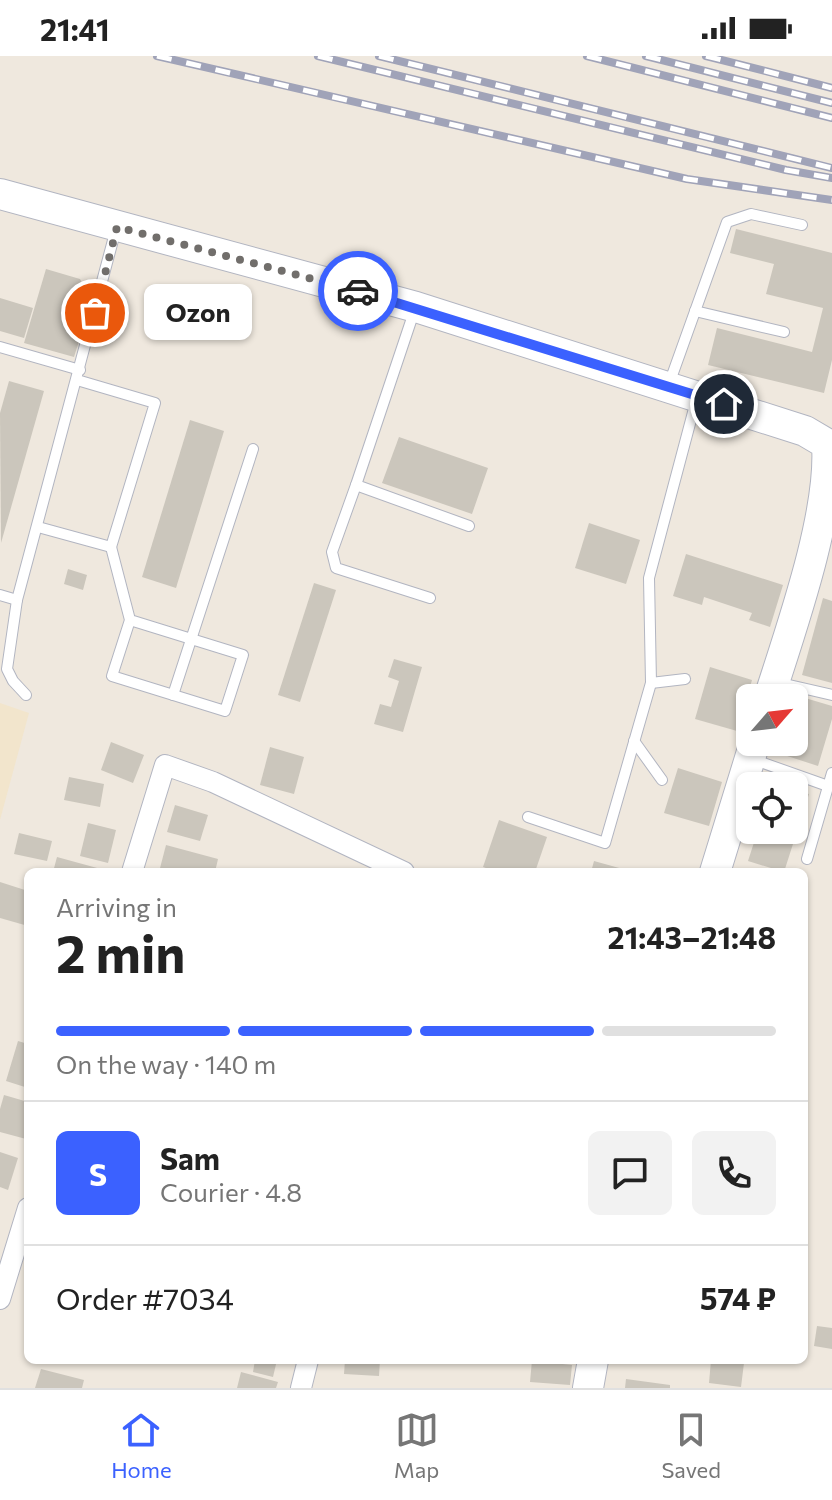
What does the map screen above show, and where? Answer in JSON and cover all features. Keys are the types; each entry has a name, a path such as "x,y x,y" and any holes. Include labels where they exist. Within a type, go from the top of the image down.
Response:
{"street":[{"path":"0,194 416,307 830,438 830,466 818,540 774,684"},
{"path":"716,868 751,756"},
{"path":"133,868 165,765 213,782 396,868"},
{"path":"0,1299 24,1221"},
{"path":"301,1388 307,1364"},
{"path":"588,1388 592,1364"}],"lane":[{"path":"528,817 605,843 651,683 649,578 695,311 727,222 751,214 802,225"},
{"path":"26,695 3,669 17,600 117,227"},
{"path":"416,307 332,552 336,568 430,598"},
{"path":"695,311 784,332"},
{"path":"0,347 155,403 111,547 130,620 112,676 225,711 243,655 130,620"},
{"path":"173,695 253,449"},
{"path":"356,485 469,526"},
{"path":"38,527 111,547"},
{"path":"0,595 17,600"},
{"path":"651,683 685,679"},
{"path":"808,693 832,695"},
{"path":"634,741 662,780"},
{"path":"766,756 828,786"},
{"path":"807,859 832,773"}],"shaded area":[{"path":"0,703 29,713 0,820"}],"building":[{"path":"736,229 832,253 832,360 824,393 708,365 717,328 812,352 823,308 766,294 774,264 730,253"},
{"path":"46,269 80,279 92,300 74,357 24,343"},
{"path":"0,298 33,308 24,338 0,331"},
{"path":"9,381 44,391 1,543 0,413"},
{"path":"190,420 224,431 176,588 142,577"},
{"path":"399,437 488,468 472,514 382,483"},
{"path":"589,523 640,540 626,584 575,568"},
{"path":"686,554 783,585 770,627 749,620 752,613 704,597 702,605 673,596"},
{"path":"68,569 87,575 83,590 64,584"},
{"path":"314,583 336,590 300,702 278,695"},
{"path":"823,598 832,601 832,683 802,675"},
{"path":"394,659 422,667 403,732 374,724 380,704 391,707 399,681 388,677"},
{"path":"710,667 752,680 751,684 736,684 736,731 695,719"},
{"path":"808,699 832,706 832,719 818,766 787,756 808,756"},
{"path":"111,742 144,755 133,783 101,770"},
{"path":"270,747 304,757 294,794 260,785"},
{"path":"678,768 722,782 709,826 664,813"},
{"path":"69,777 104,784 100,807 64,800"},
{"path":"175,805 208,815 200,841 167,832"},
{"path":"499,820 547,837 536,868 483,867"},
{"path":"88,823 116,830 108,863 80,856"},
{"path":"19,833 52,841 47,861 14,854"},
{"path":"753,844 793,844 785,868 771,868 748,861"},
{"path":"166,845 218,859 216,868 160,868"},
{"path":"57,857 97,868 54,868"},
{"path":"594,861 619,868 592,868"},
{"path":"0,882 24,890 24,925 0,918"},
{"path":"18,1041 24,1043 24,1087 6,1081"},
{"path":"4,1095 24,1101 24,1138 0,1132 0,1109"},
{"path":"0,1152 18,1158 8,1190 0,1187"},
{"path":"817,1326 832,1328 832,1349 814,1346"},
{"path":"254,1364 276,1364 273,1377 253,1372"},
{"path":"345,1364 380,1364 379,1376 344,1374"},
{"path":"532,1364 572,1365 570,1385 530,1382"},
{"path":"711,1364 744,1364 741,1387 709,1383"},
{"path":"41,1369 84,1380 82,1388 35,1388"},
{"path":"241,1372 278,1382 276,1388 237,1388"},
{"path":"626,1379 670,1385 670,1388 625,1388"}],"railway":[{"path":"157,56 687,179 832,200"},
{"path":"318,56 786,170 832,178"},
{"path":"379,56 832,168"},
{"path":"587,56 832,118"},
{"path":"646,56 832,103"},
{"path":"706,56 832,88"}],"way so far":[{"path":"95,313 117,227 358,291"}],"place":[{"name":"Ozon","path":"95,313"}],"route":[{"path":"358,291 724,404"}]}
